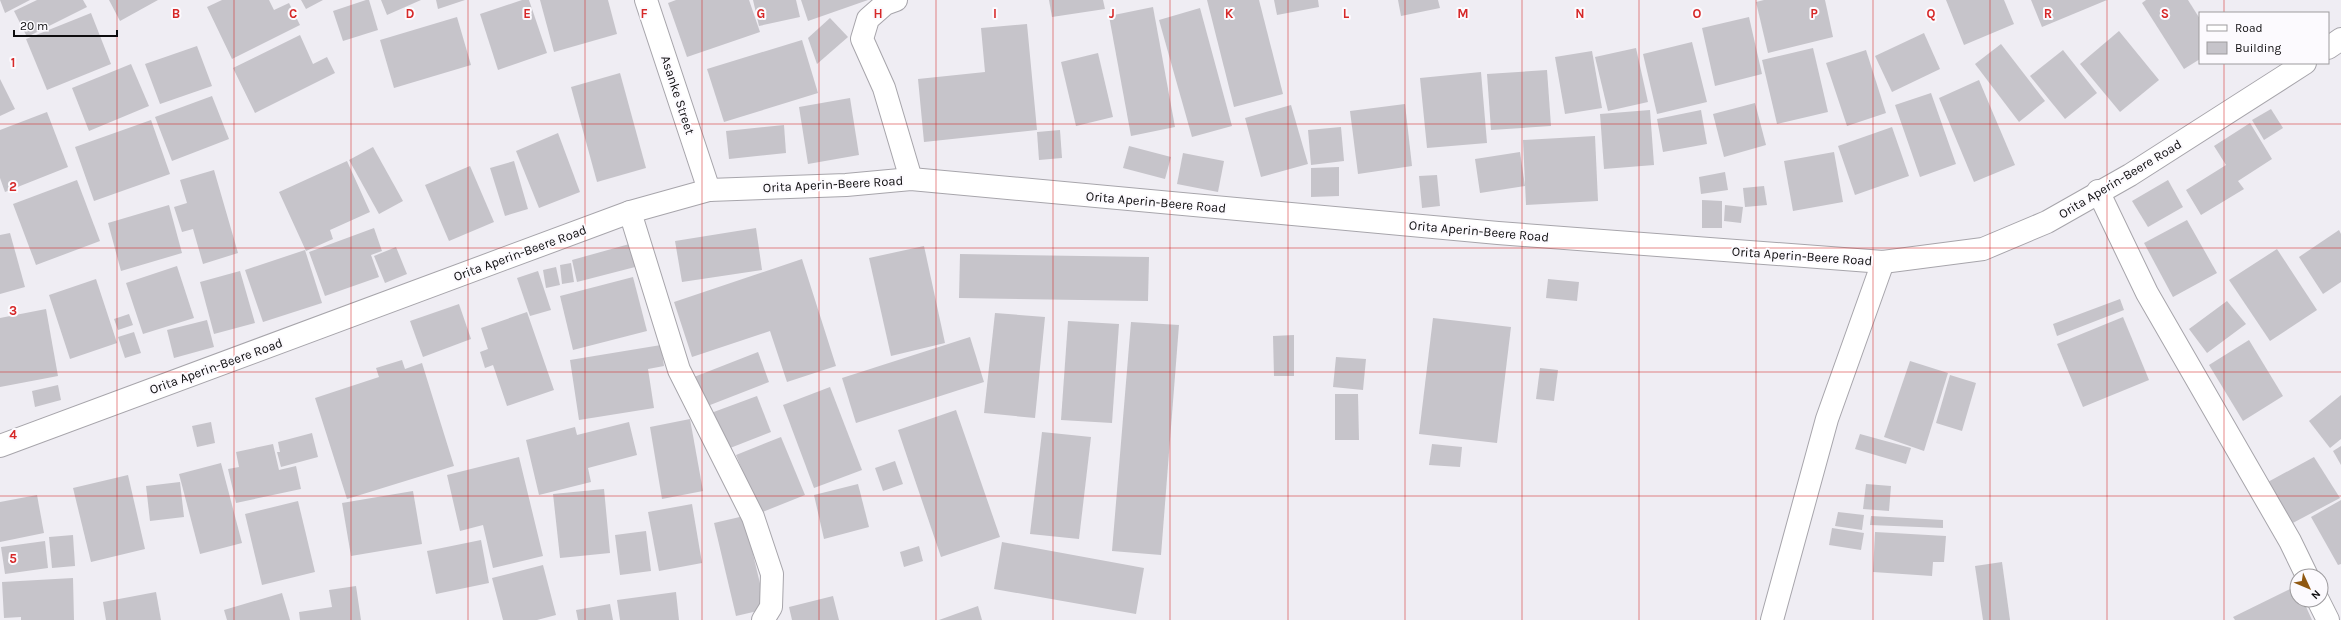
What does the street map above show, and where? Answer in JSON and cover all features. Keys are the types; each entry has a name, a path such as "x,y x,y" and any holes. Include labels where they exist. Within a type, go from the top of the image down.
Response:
{"main road":[{"name":"Asanke Street","path":"646,0 709,190"},
{"path":"896,0 885,4 868,19 862,39 884,88 911,179"},
{"path":"2329,47 2341,39"},
{"name":"Orita Aperin-Beere Road","path":"0,446 630,212 709,190 846,185 911,179 1498,233 1883,262 1983,249 2047,222 2098,191 2130,175 2303,64"},
{"path":"2098,191 2147,293 2290,541 2303,568"},
{"path":"630,212 679,370 753,517 772,574 771,606 764,620"},
{"path":"1772,620 1826,419 1883,262"},
{"path":"2322,608 2328,620"}],"building":[{"path":"0,0 30,0 5,13"},
{"path":"37,0 83,0 87,7 27,37 14,11"},
{"path":"109,0 158,0 120,21"},
{"path":"222,0 269,0 274,10 289,3 300,25 232,59 207,7"},
{"path":"301,0 323,0 306,9"},
{"path":"369,0 378,30 343,41 333,11"},
{"path":"381,0 421,0 387,15"},
{"path":"436,0 465,0 438,9"},
{"path":"522,0 529,0 547,53 498,70 480,14"},
{"path":"540,0 608,0 617,34 554,52"},
{"path":"676,0 749,0 760,32 687,57 668,3"},
{"path":"753,0 796,0 800,17 759,26"},
{"path":"801,0 868,0 808,21"},
{"path":"1049,0 1103,0 1105,9 1052,17"},
{"path":"1207,0 1259,0 1283,94 1234,107"},
{"path":"1274,0 1318,0 1319,7 1277,15"},
{"path":"1398,0 1438,0 1440,8 1401,16"},
{"path":"1764,0 1825,0 1833,37 1768,53 1756,2"},
{"path":"1946,0 2004,0 2014,24 1964,45"},
{"path":"2031,0 2107,0 2042,27"},
{"path":"2146,0 2188,0 2199,17 2199,60 2184,69 2142,3"},
{"path":"1153,7 1175,127 1131,136 1109,16"},
{"path":"1200,8 1232,126 1192,137 1159,20"},
{"path":"91,13 111,64 47,90 26,39"},
{"path":"457,17 471,65 394,88 380,40"},
{"path":"1749,17 1762,74 1715,86 1702,28"},
{"path":"830,18 848,37 817,64 808,38"},
{"path":"1027,24 1037,130 924,142 918,79 985,72 981,28"},
{"path":"2119,31 2159,80 2120,112 2080,64"},
{"path":"1924,33 1940,69 1892,92 1875,56"},
{"path":"300,35 313,64 327,57 335,73 255,113 233,68"},
{"path":"802,40 818,93 724,122 707,69"},
{"path":"1692,42 1707,102 1657,114 1643,54"},
{"path":"2001,44 2045,101 2019,122 1975,64"},
{"path":"197,46 212,86 160,104 145,64"},
{"path":"1636,48 1648,102 1608,111 1595,57"},
{"path":"1813,48 1828,112 1777,124 1762,60"},
{"path":"1866,50 1886,113 1847,126 1826,63"},
{"path":"2063,50 2097,93 2065,119 2030,76"},
{"path":"1592,51 1602,108 1565,114 1555,57"},
{"path":"1098,53 1113,117 1076,126 1061,62"},
{"path":"131,64 149,106 89,131 72,88"},
{"path":"1547,70 1551,126 1491,130 1487,74"},
{"path":"1481,72 1487,143 1427,148 1420,78"},
{"path":"620,73 646,168 597,182 571,87"},
{"path":"0,79 15,109 0,116"},
{"path":"1979,80 2015,165 1974,182 1939,98"},
{"path":"1931,93 1956,164 1920,177 1895,105"},
{"path":"212,96 229,139 172,161 155,117"},
{"path":"850,98 859,155 808,164 799,107"},
{"path":"1755,103 1766,145 1724,157 1713,114"},
{"path":"1405,104 1412,166 1358,174 1350,111"},
{"path":"1291,105 1308,164 1261,177 1245,118"},
{"path":"2271,109 2283,128 2264,140 2252,120"},
{"path":"1650,110 1654,165 1604,169 1600,114"},
{"path":"1701,110 1707,144 1663,152 1657,119"},
{"path":"47,112 68,167 5,192 0,178 0,130"},
{"path":"151,120 170,174 94,201 75,147"},
{"path":"2250,123 2272,159 2238,181 2244,189 2201,215 2186,190 2226,165 2214,146"},
{"path":"784,125 786,153 729,159 726,131"},
{"path":"1341,127 1344,161 1311,165 1308,130"},
{"path":"1892,127 1909,176 1855,195 1838,146"},
{"path":"1060,130 1062,158 1039,160 1037,132"},
{"path":"558,133 580,192 539,208 516,151"},
{"path":"1595,136 1598,201 1526,205 1523,140"},
{"path":"1129,146 1171,157 1165,179 1123,168"},
{"path":"373,147 403,201 379,214 349,160"},
{"path":"1520,152 1525,186 1480,193 1475,159"},
{"path":"1834,152 1843,202 1793,211 1784,161"},
{"path":"1183,153 1224,161 1218,192 1177,184"},
{"path":"347,161 370,212 330,230 333,239 306,251 279,192"},
{"path":"514,161 528,209 505,216 490,168"},
{"path":"470,166 494,222 449,241 425,185"},
{"path":"1339,167 1339,196 1311,197 1311,168"},
{"path":"214,170 238,253 203,264 193,229 182,232 174,207 187,203 180,180"},
{"path":"1725,172 1728,190 1701,194 1699,177"},
{"path":"1437,175 1440,206 1422,208 1419,176"},
{"path":"77,180 100,241 36,265 13,204"},
{"path":"2168,180 2183,207 2148,227 2132,201"},
{"path":"1764,186 1767,205 1745,207 1743,188"},
{"path":"1702,200 1722,201 1722,228 1702,228"},
{"path":"169,205 182,253 121,271 108,223"},
{"path":"1725,205 1743,207 1741,223 1724,221"},
{"path":"2187,220 2217,273 2173,297 2144,243"},
{"path":"374,228 382,251 371,255 379,277 325,296 309,252"},
{"path":"756,228 762,270 682,282 675,241"},
{"path":"2339,230 2341,234 2341,282 2323,294 2299,257"},
{"path":"10,233 25,287 0,294 0,235"},
{"path":"633,243 639,266 577,282 572,260"},
{"path":"924,246 945,343 891,356 869,258"},
{"path":"396,247 407,274 385,283 374,256"},
{"path":"2277,249 2317,310 2270,341 2229,280"},
{"path":"305,250 322,303 263,322 245,270"},
{"path":"960,254 1149,257 1148,301 959,298"},
{"path":"802,259 836,366 787,382 770,331 692,357 674,302"},
{"path":"571,263 574,282 562,284 560,265"},
{"path":"177,266 194,318 143,334 126,283"},
{"path":"556,267 560,285 546,288 543,270"},
{"path":"240,271 255,323 214,334 200,282"},
{"path":"538,271 551,310 530,316 517,278"},
{"path":"633,277 647,331 573,350 560,296"},
{"path":"96,279 117,343 70,359 49,295"},
{"path":"1548,279 1579,282 1577,301 1546,298"},
{"path":"2120,299 2124,310 2057,336 2053,324"},
{"path":"2227,301 2246,324 2207,353 2189,329"},
{"path":"459,304 471,339 423,357 410,321"},
{"path":"46,309 58,376 0,387 0,318"},
{"path":"527,312 554,390 507,406 493,365 485,368 480,352 488,349 481,328"},
{"path":"995,313 1045,317 1035,418 984,413"},
{"path":"129,314 133,325 118,330 114,319"},
{"path":"2123,317 2149,380 2083,407 2057,344"},
{"path":"1433,318 1511,327 1497,443 1419,434"},
{"path":"207,320 214,347 174,358 167,330"},
{"path":"1068,321 1119,324 1112,423 1061,420"},
{"path":"1131,322 1179,325 1161,555 1112,551"},
{"path":"134,332 141,353 125,358 118,337"},
{"path":"1294,335 1294,376 1274,376 1273,336"},
{"path":"970,337 984,382 856,423 842,378"},
{"path":"2249,340 2283,396 2243,421 2209,365"},
{"path":"661,345 664,366 648,369 654,408 579,420 570,360"},
{"path":"758,352 769,382 705,407 694,377"},
{"path":"1336,357 1366,359 1363,390 1333,387"},
{"path":"402,360 405,369 422,363 454,466 347,499 315,398 379,377 376,368"},
{"path":"1910,361 1948,373 1924,451 1884,437"},
{"path":"1540,368 1558,370 1554,401 1536,399"},
{"path":"1950,375 1976,383 1962,431 1936,423"},
{"path":"58,385 61,400 35,407 32,391"},
{"path":"830,387 862,470 814,488 783,405"},
{"path":"1335,394 1358,394 1359,440 1335,440"},
{"path":"2341,395 2341,439 2330,448 2309,421"},
{"path":"757,396 771,432 725,450 711,413"},
{"path":"956,410 1000,537 941,557 898,430"},
{"path":"690,419 703,491 662,499 650,427"},
{"path":"211,422 215,443 197,447 192,426"},
{"path":"629,422 637,455 588,468 591,482 539,495 526,440 575,427 577,435"},
{"path":"1042,432 1091,437 1079,539 1030,534"},
{"path":"312,433 318,457 281,467 277,452 280,452 278,442"},
{"path":"1860,434 1911,448 1906,464 1855,449"},
{"path":"781,437 805,495 760,513 736,455"},
{"path":"273,444 279,470 296,466 301,489 236,503 228,469 239,467 236,452"},
{"path":"1432,444 1462,447 1460,467 1429,465"},
{"path":"2341,446 2341,465 2333,451"},
{"path":"519,457 543,556 493,568 483,525 460,531 447,475"},
{"path":"2314,457 2340,498 2289,525 2266,483"},
{"path":"895,461 903,484 883,491 875,468"},
{"path":"221,463 242,543 200,554 179,474"},
{"path":"128,475 145,549 91,562 73,488"},
{"path":"180,482 184,517 150,521 146,486"},
{"path":"858,484 869,527 824,539 814,495"},
{"path":"1866,484 1891,486 1889,511 1863,509"},
{"path":"604,489 610,553 560,558 553,494"},
{"path":"413,491 422,544 351,556 342,503"},
{"path":"37,495 44,533 0,542 0,502"},
{"path":"2341,500 2341,564 2338,565 2311,517"},
{"path":"298,501 315,572 262,585 245,514"},
{"path":"692,504 702,563 659,571 648,512"},
{"path":"1838,512 1864,515 1862,530 1835,526"},
{"path":"744,516 766,609 736,616 714,523"},
{"path":"1871,516 1943,520 1943,528 1870,525"},
{"path":"1832,528 1864,533 1861,550 1829,545"},
{"path":"646,531 651,571 620,575 615,535"},
{"path":"1875,532 1946,536 1944,562 1933,562 1932,576 1873,572"},
{"path":"73,535 75,566 52,568 49,537"},
{"path":"481,540 489,583 436,594 427,551"},
{"path":"45,541 48,568 5,574 1,547"},
{"path":"1002,542 1144,568 1136,614 994,589"},
{"path":"919,546 923,561 904,567 900,552"},
{"path":"2002,562 2010,620 1983,620 1975,566"},
{"path":"543,565 556,615 537,620 503,620 492,578"},
{"path":"73,578 74,620 21,620 21,617 4,618 2,582"},
{"path":"356,586 361,620 300,620 299,612 332,607 329,590"},
{"path":"2289,589 2289,608 2307,608 2312,620 2235,620 2233,617"},
{"path":"156,592 161,620 106,620 103,602"},
{"path":"676,592 679,620 620,620 617,600"},
{"path":"282,593 290,620 227,620 224,610"},
{"path":"833,596 839,620 792,620 789,607"},
{"path":"610,604 613,620 578,620 576,610"},
{"path":"978,606 982,620 939,620"}]}
